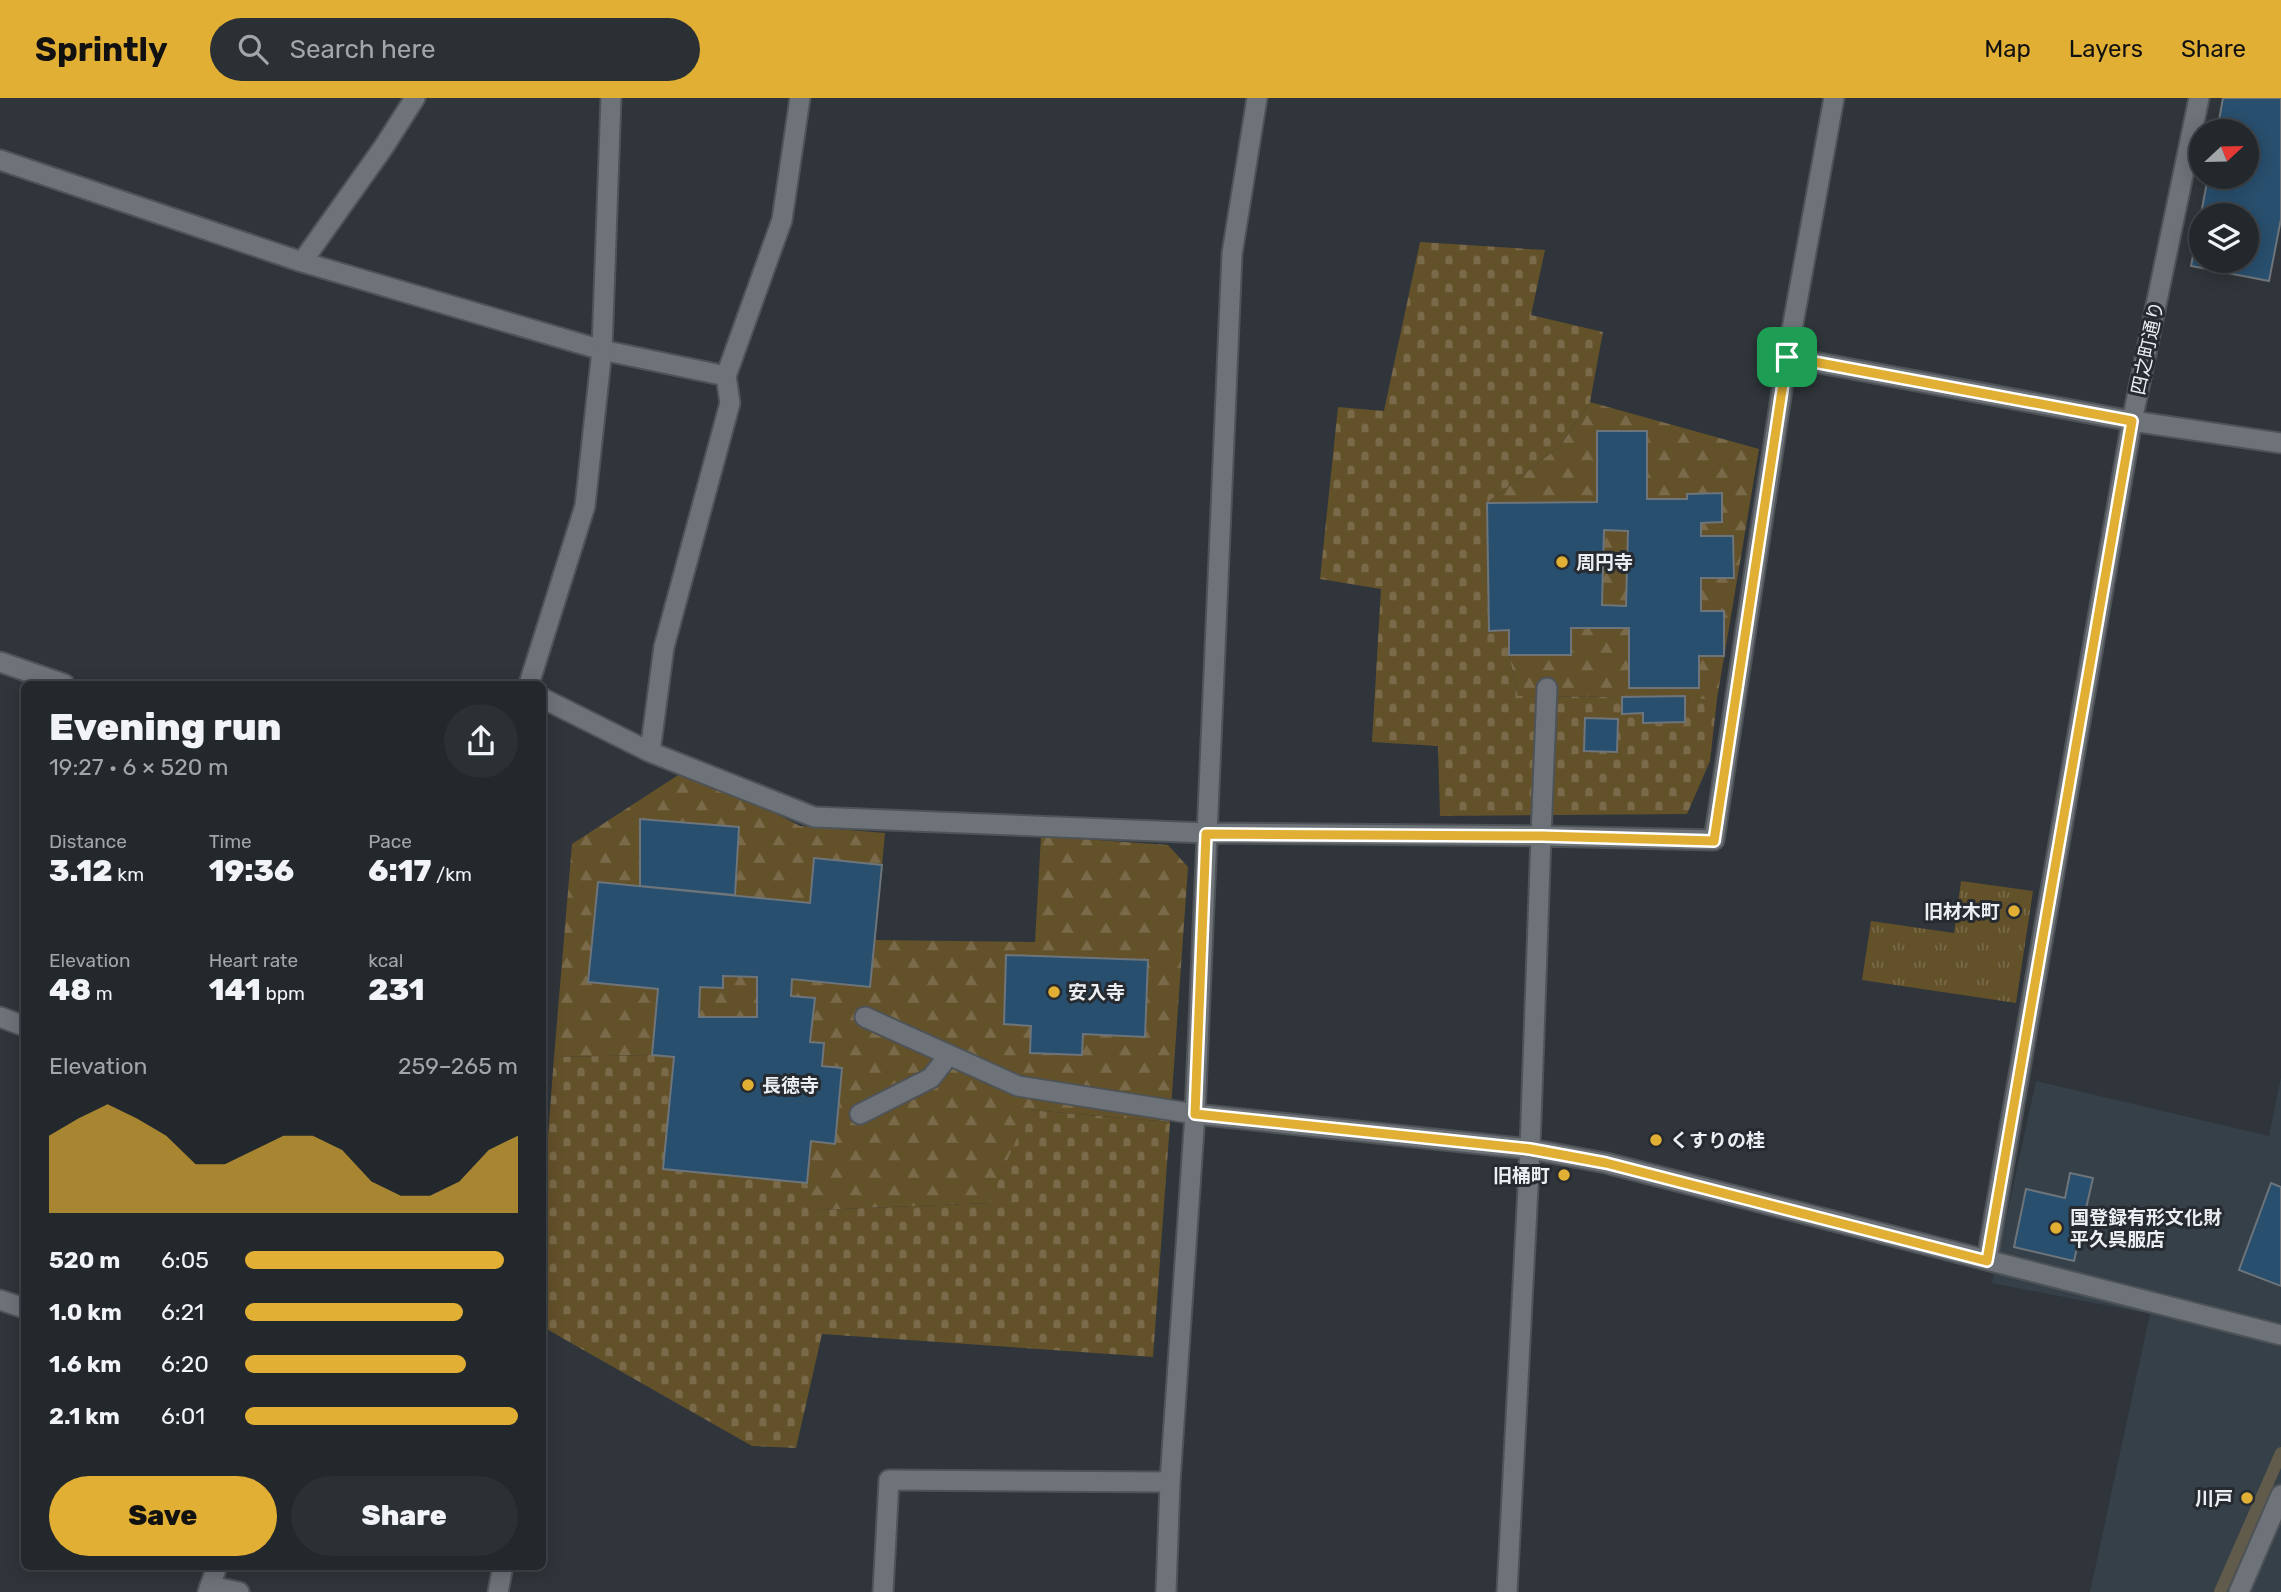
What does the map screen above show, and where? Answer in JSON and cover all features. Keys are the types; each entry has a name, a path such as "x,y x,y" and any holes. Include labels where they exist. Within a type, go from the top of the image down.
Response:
{"street":[{"path":"302,262 415,98"},
{"path":"529,681 584,506 602,350 611,98"},
{"path":"650,752 664,647 730,403 726,376 782,220 800,98"},
{"path":"1166,1592 1170,1482 1195,1114 1232,254 1257,98"},
{"path":"546,700 650,752 814,817 1206,834 1541,836 1714,841 1787,357 1834,98"},
{"name":"四之町通り","path":"1987,1261 2132,421 2199,98"},
{"path":"0,160 302,262 602,350 726,376"},
{"path":"1787,357 2132,421 2281,443"},
{"path":"0,662 55,681"},
{"path":"1507,1592 1530,1149 1547,688"},
{"path":"0,1017 21,1025"},
{"path":"864,1017 1018,1086 1195,1114 1530,1149 1606,1163 2281,1335"},
{"path":"860,1114 931,1078 949,1055"},
{"path":"0,1300 21,1307"},
{"path":"883,1592 889,1480 1170,1482"},
{"path":"2239,1592 2281,1495"},
{"path":"216,1570 209,1589 239,1592"},
{"path":"498,1592 502,1570"}],"shaded area":[{"path":"2281,1077 2281,1592 2090,1592 2150,1314 1992,1283 2036,1081 2269,1136"}],"green space":[{"path":"1420,242 1545,250 1531,315 1603,332 1590,402 1560,446 1487,503 1489,630 1509,630 1509,655 1518,696 1622,697 1622,713 1643,713 1644,723 1684,722 1689,699 1717,699 1710,761 1687,814 1440,816 1438,746 1372,742 1381,589 1320,579 1338,407 1384,411"},
{"path":"1590,402 1759,449 1717,699 1689,699 1685,722 1644,723 1622,714 1621,697 1518,696 1509,655 1509,631 1489,631 1487,503 1560,446"},
{"path":"689,768 800,826 885,833 875,940 1035,942 1041,836 1168,845 1188,867 1170,1122 1030,1110 989,1203 816,1210 807,1183 663,1169 674,1057 554,1057 572,844"},
{"path":"1961,881 2033,891 2016,1003 1862,980 1871,921 1954,933"},
{"path":"554,1057 674,1057 664,1169 807,1183 817,1210 989,1203 1029,1110 1170,1122 1153,1357 822,1334 796,1448 752,1446 546,1329 546,1162"}],"building":[{"path":"2223,98 2281,98 2281,219 2269,281 2227,273 2259,273 2259,203 2203,203 2206,189 2259,189 2259,119 2219,119"},
{"path":"1597,431 1647,431 1647,499 1687,499 1687,494 1722,493 1722,522 1701,523 1701,536 1733,536 1734,578 1701,578 1701,611 1724,611 1724,656 1699,656 1699,688 1629,688 1629,628 1571,628 1571,655 1509,655 1509,630 1489,631 1487,503 1597,502","holes":["1604,530 1628,531 1626,606 1602,605"]},
{"path":"1685,696 1685,722 1643,723 1643,713 1622,714 1622,697"},
{"path":"1585,718 1618,719 1617,752 1584,751"},
{"path":"640,819 739,827 735,895 640,886"},
{"path":"814,858 882,865 870,987 792,979 791,996 815,998 810,1042 824,1043 822,1066 842,1068 835,1144 811,1141 807,1183 663,1169 674,1057 652,1055 658,989 588,982 598,882 810,903","holes":["723,976 757,977 757,1017 699,1017 700,987 723,988"]},
{"path":"1006,955 1148,960 1145,1037 1083,1034 1082,1055 1030,1053 1031,1026 1004,1024"},
{"path":"2070,1173 2093,1178 2074,1261 2014,1247 2026,1189 2065,1198"},
{"path":"2271,1183 2281,1187 2281,1286 2239,1270"}],"waterway":[{"path":"2220,1592 2281,1453"}],"place":[{"name":"周円寺","path":"1562,562"},
{"name":"旧材木町","path":"2014,911"},
{"name":"安入寺","path":"1054,992"},
{"name":"長徳寺","path":"748,1085"},
{"name":"くすりの桂","path":"1656,1140"},
{"name":"旧桶町","path":"1564,1175"},
{"name":"国登録有形文化財 平久呉服店","path":"2056,1228"},
{"name":"川戸","path":"2247,1498"}],"route":[{"path":"1787,357 2132,421 1987,1261 1606,1163 1530,1149 1195,1114 1206,834 1541,836 1714,841 1787,357"}]}
